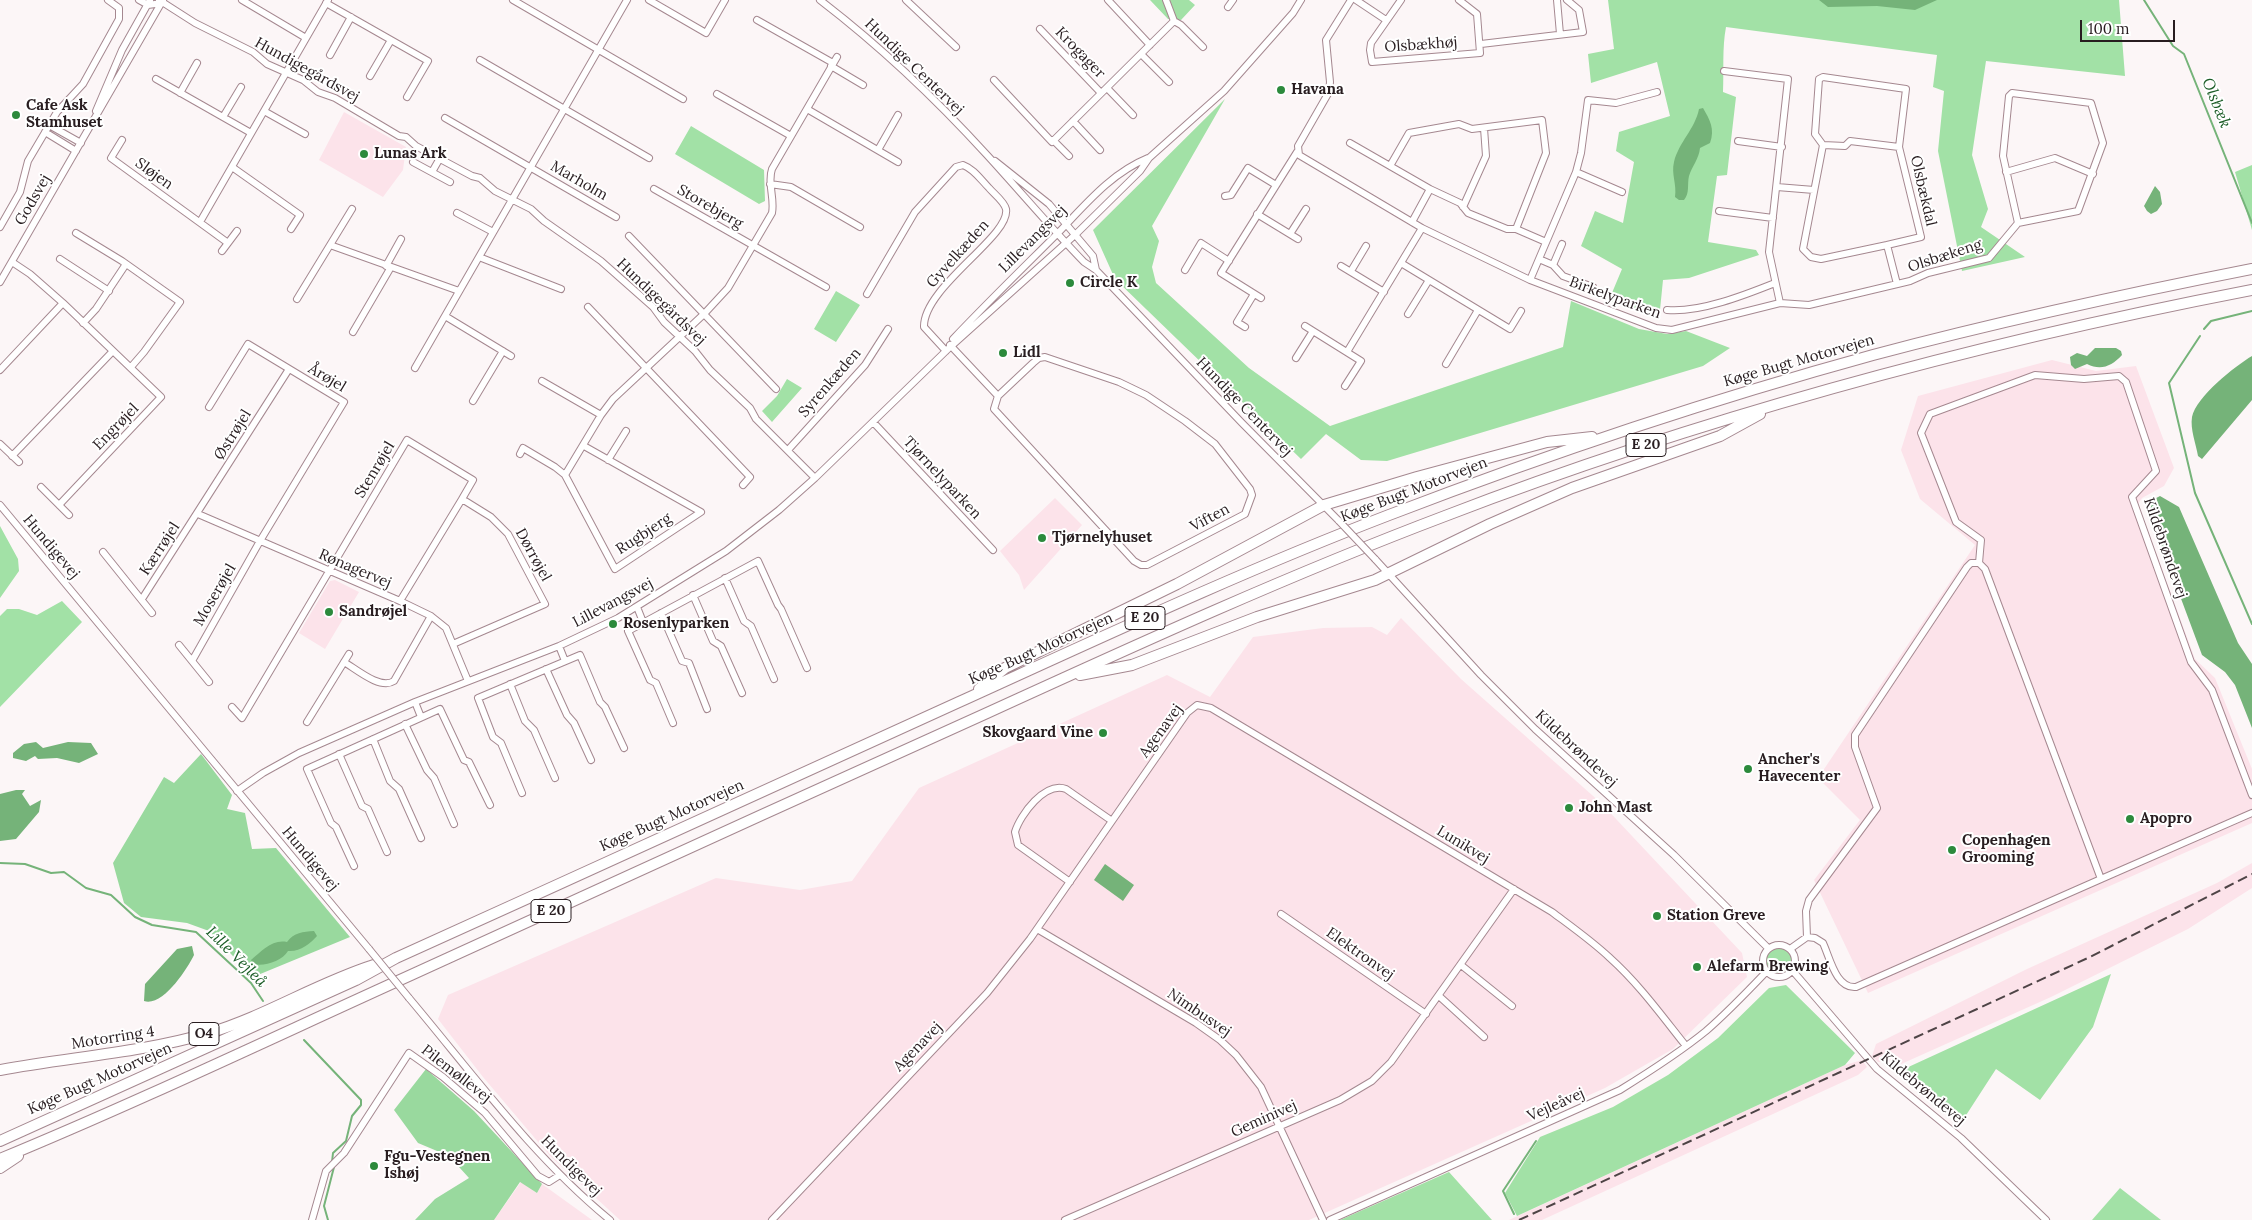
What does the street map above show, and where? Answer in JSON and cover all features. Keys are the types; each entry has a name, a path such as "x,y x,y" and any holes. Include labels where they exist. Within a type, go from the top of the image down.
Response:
{"highway":[{"name":"Køge Bugt Motorvejen","path":"0,1141 356,980 396,958 1235,578 1442,495 1613,434 1773,384 1948,336 2058,309 2252,269"},
{"name":"E 20","path":"0,1159 1244,597 1450,514 1613,456 1776,405 1881,375 2060,330 2252,290"},
{"path":"1064,678 1132,665 1257,616 1389,574 1490,524 1572,488 1720,436 1776,405"},
{"path":"966,699 1005,668 1177,584 1324,505 1409,479 1547,442 1613,434"},
{"name":"Motorring 4","path":"0,1070 137,1050 194,1037 257,1014 352,972 396,958"},
{"path":"0,1168 38,1143"}],"street":[{"path":"0,227 20,192 28,161 48,125 56,112 82,84 119,19 119,8 108,0"},
{"path":"139,0 149,2 161,1"},
{"path":"242,0 306,38"},
{"path":"513,0 683,99"},
{"name":"Marholm","path":"415,368 627,0"},
{"path":"649,0 658,2 706,33 710,40"},
{"path":"706,33 725,0"},
{"name":"Hundige Centervej","path":"820,0 911,77 988,156 1057,234 1084,262 1096,270 1375,559"},
{"path":"906,0 956,47"},
{"path":"1108,0 1150,45"},
{"path":"1166,0 1174,21 1181,25 1203,47"},
{"path":"1228,7 1233,0"},
{"name":"Lillevangsvej","path":"238,791 262,773 299,753 415,702 559,646 618,618 726,551 780,510 949,347 1076,234 1140,171 1149,158 1224,91 1301,0"},
{"path":"1261,298 1221,273 1297,152 1329,92 1330,82 1326,40 1351,0"},
{"name":"Olsbækhøj","path":"1356,0 1386,20"},
{"name":"Olsbækhøj","path":"1400,0 1372,43 1370,50 1372,62 1480,53 1481,44 1477,14 1460,0"},
{"path":"1557,0 1560,34"},
{"name":"Olsbækhøj","path":"1481,44 1583,32 1579,10 1567,0"},
{"name":"Godsvej","path":"0,282 161,1"},
{"name":"Hundigegårdsvej","path":"161,1 253,52 267,64 303,80 318,92 335,98 391,131 406,137 416,146 472,176 480,178 495,191 531,209 544,221 601,261 653,307 664,322 696,351 710,370 750,408 756,418 815,478"},
{"path":"200,222 327,1 428,62 407,97"},
{"name":"Godsvej","path":"88,131 122,50 149,2"},
{"path":"330,55 351,17"},
{"path":"757,20 834,62 863,85"},
{"name":"Krogager","path":"1053,140 1174,21"},
{"name":"Krogager","path":"1040,29 1101,94"},
{"path":"370,76 391,40"},
{"path":"1141,54 1169,82"},
{"path":"480,60 649,158"},
{"name":"Storebjerg","path":"680,336 728,288 772,213 774,202 770,184 772,169 834,62"},
{"path":"180,92 197,63"},
{"path":"1724,71 1788,79 1769,252 1780,303"},
{"name":"Olsbækdal","path":"1823,77 1906,89 1900,147 1921,237 1821,259 1808,255 1803,249 1823,145 1816,134 1820,79 1823,77"},
{"path":"156,79 251,133"},
{"path":"994,80 1052,142 1053,140 1069,156"},
{"path":"224,117 241,87"},
{"name":"Krogager","path":"1107,88 1133,114"},
{"path":"1530,280 1576,172 1581,153 1588,100 1616,103 1658,92"},
{"path":"2012,93 2092,103 2103,143 2093,174 2078,211 2018,223 2003,156 2009,96 2012,93"},
{"path":"717,94 791,136"},
{"path":"807,109 898,162"},
{"path":"264,111 305,134"},
{"path":"878,150 898,115"},
{"name":"Marholm","path":"445,118 616,217"},
{"path":"1390,166 1410,132 1459,124 1472,129 1542,120 1546,153 1516,229"},
{"path":"1073,122 1100,150"},
{"path":"48,125 81,143"},
{"path":"1463,207 1486,156 1484,128"},
{"path":"45,132 76,151"},
{"name":"Sløjen","path":"122,140 111,158 228,243"},
{"path":"1738,141 1782,147"},
{"name":"Olsbækdal","path":"1823,145 1845,146 1850,141 1900,147"},
{"path":"1350,143 1463,207 1468,212 1499,226 1507,229 1516,229 1546,242"},
{"name":"Birkelyparken","path":"1297,152 1303,158 1422,228 1530,280 1656,328 1672,330 1780,303 1809,305 1897,284"},
{"name":"Hundige Centervej","path":"988,156 1038,194 1067,223 1094,256 1096,270"},
{"path":"432,172 440,158"},
{"name":"Lillevangsvej","path":"949,347 1003,286 1108,183 1134,164 1149,158"},
{"path":"2006,172 2055,158 2093,174"},
{"path":"413,162 450,182"},
{"name":"Gyvelkæden","path":"867,294 920,205 956,167 963,165 971,169 1004,205 1006,214 999,228 939,292 927,312 924,327 949,347"},
{"path":"232,167 300,215 291,229"},
{"path":"1225,196 1231,195 1248,168 1276,184"},
{"path":"1576,172 1622,192"},
{"path":"770,184 791,187 860,227"},
{"path":"1777,187 1814,190"},
{"path":"1412,222 1430,189"},
{"name":"Storebjerg","path":"654,190 826,287"},
{"path":"297,299 352,209"},
{"path":"1290,234 1306,209"},
{"path":"1718,211 1774,218"},
{"path":"457,213 493,232"},
{"path":"1257,214 1298,239"},
{"name":"Olsbækeng","path":"1897,284 1928,273 1988,258 2018,223"},
{"path":"1347,352 1422,228"},
{"path":"222,251 237,231"},
{"path":"76,233 126,264 180,302 144,352 130,367"},
{"path":"629,236 776,389"},
{"path":"353,332 389,267 401,239"},
{"path":"1185,270 1201,243 1229,261"},
{"path":"1553,265 1562,244"},
{"path":"330,245 459,291"},
{"path":"1887,245 1897,284"},
{"path":"1351,271 1366,246"},
{"path":"479,257 561,289"},
{"path":"60,259 109,291"},
{"path":"1539,259 1553,265 1563,276 1593,287"},
{"name":"Engrøjel","path":"12,262 30,274 63,303 161,397 59,504"},
{"path":"83,323 109,291 126,264"},
{"path":"1401,264 1510,329 1521,311"},
{"path":"1341,266 1384,292"},
{"path":"1408,314 1429,280"},
{"path":"1667,310 1683,312 1719,303 1776,283"},
{"path":"1245,327 1237,322 1254,294"},
{"path":"0,370 63,303"},
{"path":"588,307 750,477 743,485"},
{"path":"1446,364 1478,310"},
{"path":"445,316 511,356"},
{"path":"1305,326 1360,361 1345,386"},
{"name":"Syrenkæden","path":"788,450 865,365 888,329"},
{"path":"1296,358 1313,331"},
{"path":"565,476 601,414 613,399 680,336"},
{"name":"Årøjel","path":"209,407 248,344 344,402 260,541"},
{"path":"949,347 998,396"},
{"path":"12,456 114,351"},
{"path":"473,401 503,351"},
{"path":"749,361 755,355"},
{"name":"Viften","path":"1045,357 1052,357 1130,386 1185,421 1216,444 1250,488 1252,495 1248,510 1245,514 1147,565 1140,565 999,415 994,408 998,396 1039,358 1045,357"},
{"name":"Østrøjel","path":"198,514 289,369"},
{"name":"Kildebrøndevej","path":"2101,879 1988,577 1984,568 1979,563 1981,540 1956,522 1921,433 1930,414 2035,375 2084,379 2119,376 2126,382 2156,471 2132,497 2191,662 2212,690 2252,795"},
{"path":"542,381 601,414"},
{"name":"Tjørnelyparken","path":"873,422 993,550"},
{"path":"608,460 626,431"},
{"name":"Stenrøjel","path":"329,572 408,440 474,480 462,499"},
{"path":"0,444 19,462"},
{"name":"Rugbjerg","path":"520,454 523,448 555,466 565,476 615,569 703,513 584,446"},
{"path":"41,487 69,514"},
{"path":"400,601 462,499"},
{"name":"Dørrøjel","path":"453,644 545,604 508,534 491,517 462,499"},
{"name":"Hundigevej","path":"0,504 531,1143 585,1200 610,1220"},
{"name":"Rønagervej","path":"198,514 431,616 446,628 468,681"},
{"name":"Kærrøjel","path":"142,599 198,514"},
{"name":"Moserøjel","path":"192,661 260,541"},
{"name":"Kærrøjel","path":"103,552 152,613"},
{"name":"Kildebrøndevej","path":"1375,559 1482,675 1535,729 1674,855 1768,948"},
{"path":"673,723 656,683 650,680 628,631 758,561 807,668"},
{"path":"1807,937 1806,910 1809,900 1877,808 1855,747 1856,735 1967,568 1971,563 1979,563"},
{"path":"232,706 242,718 329,572"},
{"path":"726,578 744,621 751,626 774,679"},
{"path":"694,596 713,641 721,646 742,693"},
{"path":"636,607 643,622"},
{"path":"662,612 682,661 689,663 707,709"},
{"path":"344,662 381,684 394,681 431,616"},
{"path":"179,645 209,682"},
{"path":"559,646 565,661"},
{"path":"307,722 349,654"},
{"path":"522,793 501,743 493,737 478,698 580,655 600,702 605,707 624,748"},
{"path":"546,669 567,716 574,723 591,760"},
{"path":"510,684 525,721 534,730 555,778"},
{"path":"415,702 421,717"},
{"name":"Agenavej","path":"772,1220 987,993 1037,929 1188,713 1197,705"},
{"name":"Lunikvej","path":"1197,705 1211,708 1552,912 1611,958 1645,994 1686,1046"},
{"path":"354,866 336,827 331,823 307,769 405,724 440,709 464,760 469,762 490,806"},
{"path":"405,724 427,770 434,778 454,824"},
{"path":"373,739 390,781 399,789 421,838"},
{"path":"339,754 362,806 368,809 388,852"},
{"path":"1070,882 1018,845 1015,832 1027,811 1037,799 1053,787 1059,787 1066,789 1112,822"},
{"path":"1790,949 1807,937 1815,938 1823,944 1841,982 1847,987 1856,987 2252,813"},
{"name":"Geminivej","path":"1065,1220 1340,1100 1372,1081 1392,1062 1514,889"},
{"name":"Elektronvej","path":"1281,914 1426,1014"},
{"name":"Nimbusvej","path":"1037,929 1196,1023 1220,1040 1236,1055 1261,1087 1323,1220"},
{"path":"1782,945 1790,949 1795,957 1792,970 1782,976 1777,976 1767,971 1763,960 1768,948 1782,945"},
{"path":"1461,966 1512,1006"},
{"name":"Kildebrøndevej","path":"1792,970 1877,1069 1961,1138 2046,1220"},
{"name":"Vejleåvej","path":"1330,1220 1620,1090 1686,1046 1723,1016 1767,971"},
{"path":"1439,996 1484,1037"},
{"name":"Pilemøllevej","path":"312,1220 326,1171 338,1160 387,1089 409,1053 443,1077 486,1113 538,1176 549,1182 560,1175"}],"shaded area":[{"path":"1150,0 1189,0 1195,5 1181,20 1168,19"},
{"path":"1608,0 2119,0 2125,76 1986,61 1972,155 1988,209 1981,227 2025,257 1962,271 1938,151 1944,91 1933,87 1937,55 1726,27 1723,92 1736,97 1727,175 1717,176 1708,242 1756,250 1759,255 1689,278 1663,280 1659,320 1609,300 1622,269 1581,246 1595,211 1623,223 1634,162 1616,151 1619,132 1670,116 1657,62 1591,83 1588,54 1614,49"},
{"path":"1819,0 1937,0 1915,10 1877,6 1828,7"},
{"path":"1225,99 1152,226 1159,241 1152,267 1156,283 1249,368 1330,426 1563,347 1571,301 1639,329 1667,334 1686,331 1730,348 1703,366 1387,461 1361,460 1326,434 1301,459 1115,279 1093,230"},
{"path":"1703,108 1711,125 1710,143 1700,148 1689,176 1687,194 1684,200 1679,200 1675,197 1674,162 1699,109"},
{"name":"Lunas Ark","path":"344,112 406,147 403,170 383,197 319,160"},
{"path":"691,126 764,170 765,201 759,204 675,154"},
{"path":"2252,165 2252,230 2235,172"},
{"path":"2155,186 2160,192 2162,204 2157,211 2151,214 2144,206"},
{"path":"836,291 860,305 836,342 814,329"},
{"path":"2095,348 2116,348 2121,351 2122,355 2110,365 2102,367 2087,364 2075,369 2071,365 2070,357 2077,353 2087,356"},
{"path":"2252,356 2252,400 2202,459 2198,456 2192,431 2192,417 2195,409 2217,383"},
{"path":"2052,360 2096,371 2136,366 2174,468 2164,486 2142,498 2138,504 2195,659 2215,678 2252,769 2252,823 1868,993 1814,880 1860,820 1818,778 1975,545 1920,499 1901,450 1918,396"},
{"path":"787,379 802,388 772,422 762,411 777,396"},
{"path":"2160,496 2179,507 2238,643 2252,664 2252,728 2235,685 2225,672 2202,655 2151,518 2151,504"},
{"name":"Tjørnelyhuset","path":"1055,498 1082,525 1024,590 1019,575 1000,551"},
{"path":"0,526 18,559 19,571 0,598"},
{"name":"Sandrøjel","path":"335,580 359,592 325,649 299,633 330,581"},
{"path":"62,601 82,622 0,707 0,616 7,609 19,609 37,615"},
{"path":"1401,618 1461,679 1601,803 1742,953 1747,977 1673,1049 1605,1088 1309,1220 620,1220 550,1156 483,1077 438,1019 448,995 716,878 800,890 852,881 919,788 1167,675 1210,697 1253,637 1323,628 1372,627 1387,635"},
{"path":"36,742 43,748 68,742 91,743 98,754 79,763 57,758 38,759 35,756 26,761 13,758 13,753 24,744"},
{"path":"201,754 232,795 227,809 245,813 252,849 276,848 350,937 253,977 209,931 187,923 141,917 124,903 113,863 164,777 174,783"},
{"path":"25,790 22,794 30,806 41,800 39,812 16,839 0,841 0,794"},
{"path":"2252,863 2252,888 2188,929 2051,997 1890,1069 1884,1062 1878,1062 1872,1056 1876,1044 2027,969 2217,883"},
{"path":"1105,864 1134,885 1123,901 1094,880"},
{"path":"314,931 317,936 311,942 297,950 288,951 282,958 262,965 253,964 251,960 272,944 287,942 296,934 302,932"},
{"path":"192,946 194,955 174,986 159,998 144,1001 145,984 177,949"},
{"path":"1779,947 1788,951 1792,960 1788,969 1779,973 1770,969 1766,960 1770,951"},
{"path":"2111,974 2093,1027 2040,1100 1996,1069 1961,1123 1904,1069"},
{"path":"1786,985 1855,1053 1845,1065 1517,1216 1505,1193 1540,1137 1613,1107 1668,1075 1718,1038 1769,988"},
{"path":"1862,1060 1867,1067 1858,1075 1542,1220 1509,1220 1845,1065"},
{"path":"426,1069 474,1111 542,1184 537,1193 520,1182 494,1220 415,1220 435,1199 469,1178 449,1156 418,1143 394,1110"},
{"path":"1449,1172 1492,1220 1340,1220"},
{"path":"521,1182 537,1193 542,1184 592,1220 494,1220"},
{"path":"2120,1188 2161,1220 2092,1220"}],"waterway":[{"name":"Olsbæk","path":"2144,0 2173,46 2184,54 2252,223"},
{"path":"2204,329 2211,321 2252,311"},
{"path":"2200,336 2169,383 2195,493 2252,624"},
{"name":"Lille Vejleå","path":"0,863 25,864 51,873 64,872 86,888 111,895 135,917 152,925 196,932 251,983 263,1001"},
{"name":"Lille Vejleå","path":"304,1040 361,1100 361,1105 352,1116 346,1141 333,1153 332,1162"},
{"path":"1514,1214 1503,1191 1536,1141"},
{"name":"Lille Vejleå","path":"328,1220 324,1206 334,1167"}],"railway":[{"path":"1519,1220 2090,957 2252,874"}],"place":[{"name":"Havana","path":"1281,90"},
{"name":"Cafe Ask Stamhuset","path":"16,115"},
{"name":"Lunas Ark","path":"364,154"},
{"name":"Circle K","path":"1070,283"},
{"name":"Lidl","path":"1003,353"},
{"name":"Tjørnelyhuset","path":"1042,538"},
{"name":"Sandrøjel","path":"329,612"},
{"name":"Rosenlyparken","path":"613,624"},
{"name":"Skovgaard Vine","path":"1103,733"},
{"name":"Ancher's Havecenter","path":"1748,769"},
{"name":"John Mast","path":"1569,808"},
{"name":"Apopro","path":"2130,819"},
{"name":"Copenhagen Grooming","path":"1952,850"},
{"name":"Station Greve","path":"1657,916"},
{"name":"Alefarm Brewing","path":"1697,967"},
{"name":"Fgu-Vestegnen Ishøj","path":"374,1166"}]}
